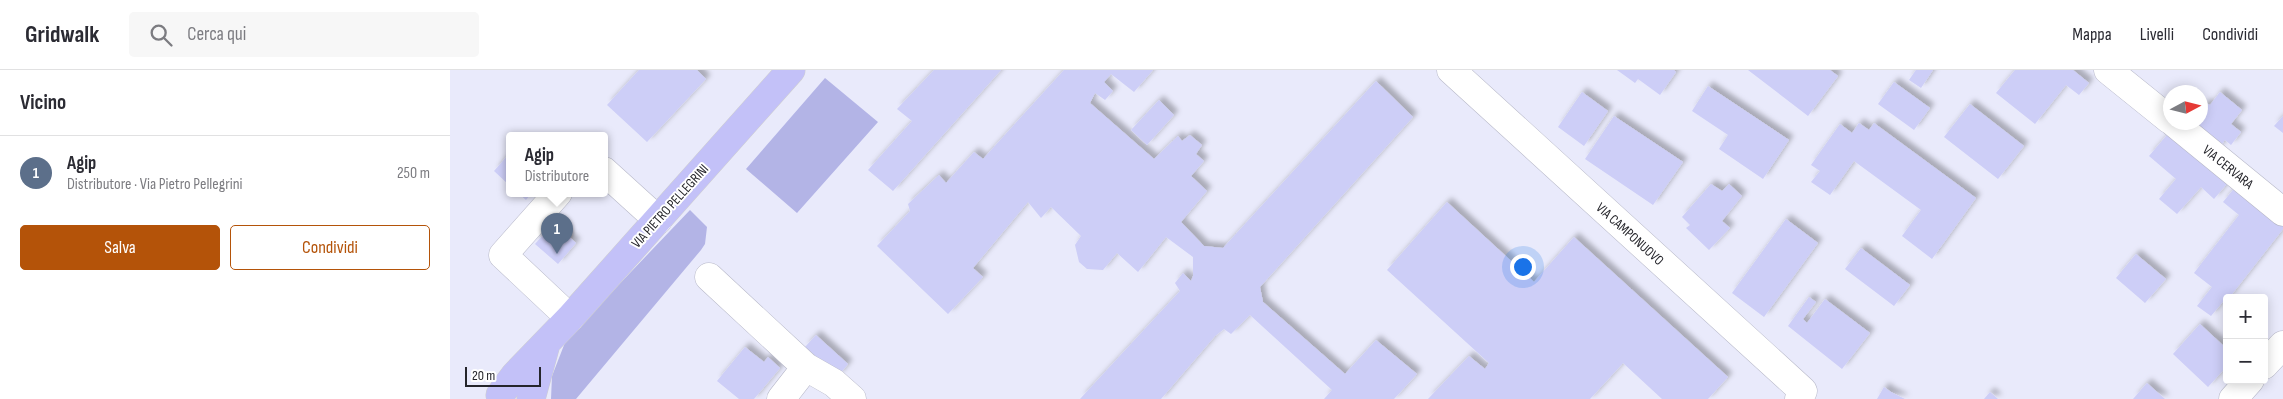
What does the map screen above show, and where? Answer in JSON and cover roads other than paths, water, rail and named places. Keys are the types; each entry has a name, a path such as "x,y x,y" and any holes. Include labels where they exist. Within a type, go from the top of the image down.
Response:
{"main road":[{"name":"VIA PIETRO PELLEGRINI","path":"496,397 547,340 570,318 791,70"},
{"path":"531,399 547,340"},
{"path":"496,397 510,393 526,399"}],"street":[{"name":"VIA CAMPONUOVO","path":"1451,70 1803,391 1799,399"},
{"name":"VIA CERVARA","path":"2108,70 2163,114"},
{"name":"VIA CERVARA","path":"2183,130 2283,212"},
{"path":"608,174 658,220"},
{"path":"554,197 503,255 570,318"},
{"path":"709,276 806,367 834,383 852,399"},
{"path":"2268,361 2283,345"},
{"path":"781,399 806,367"},
{"path":"2232,399 2246,384"}],"place":[{"name":"Agip","path":"557,254"}]}
